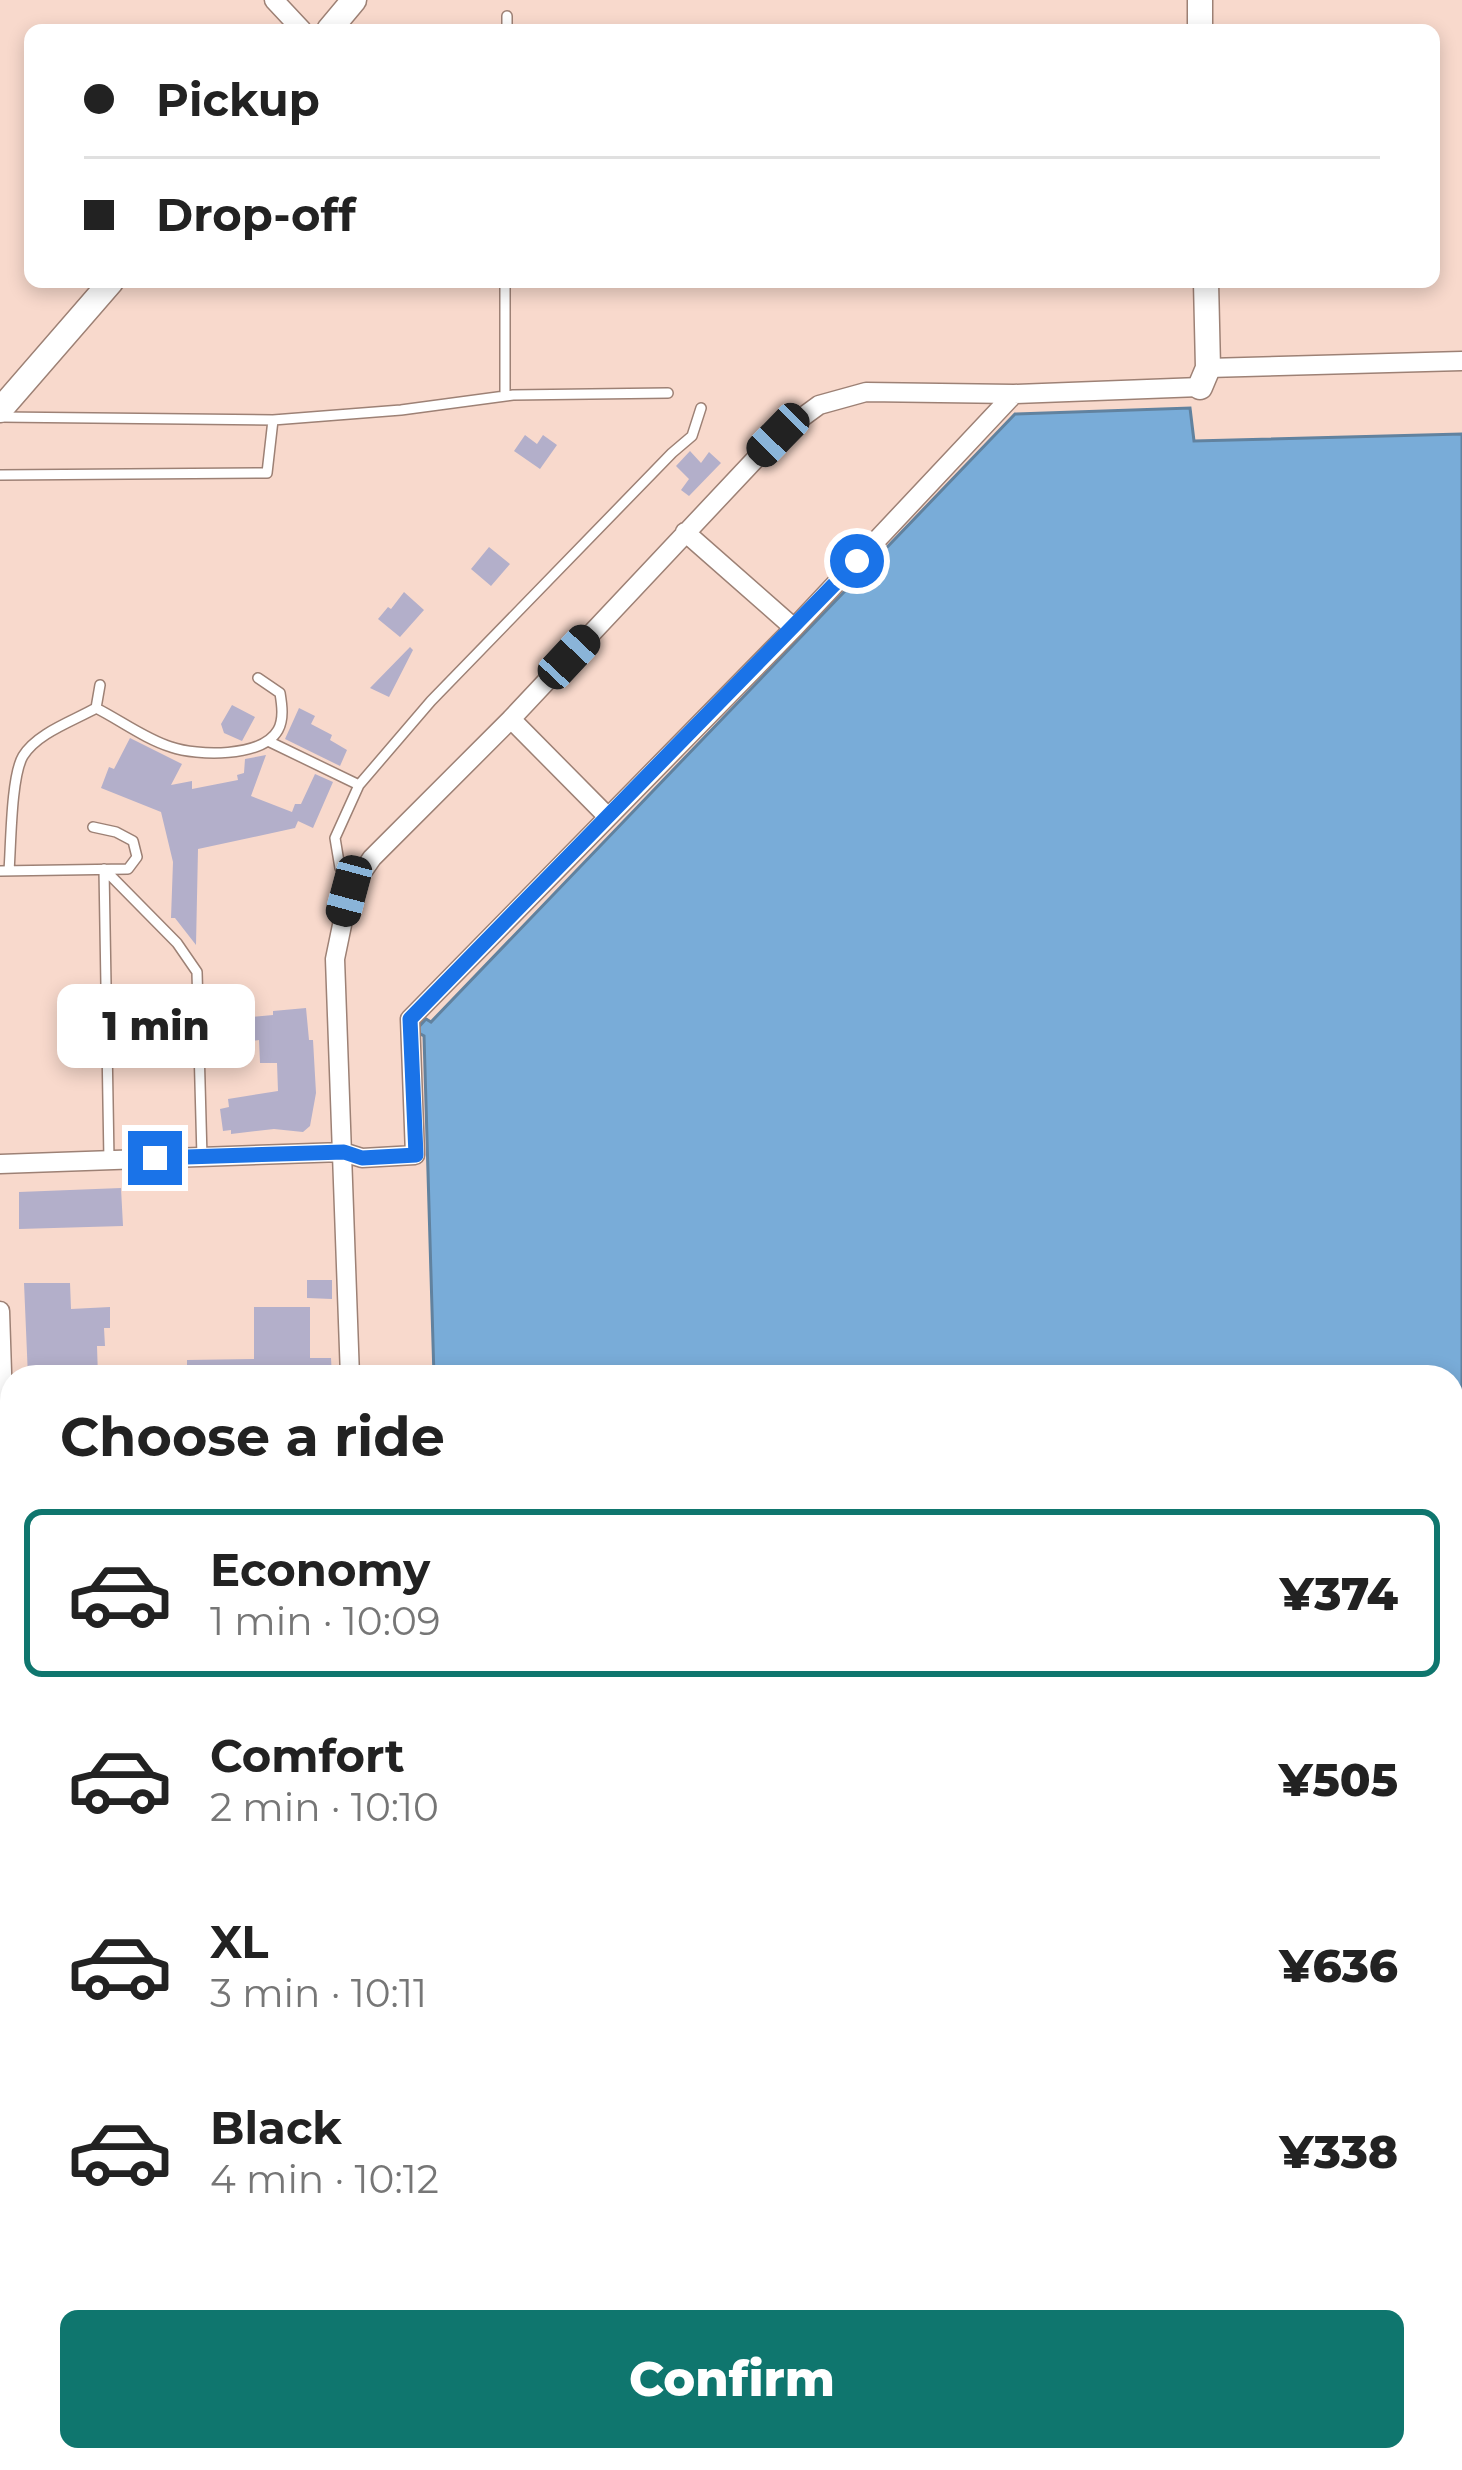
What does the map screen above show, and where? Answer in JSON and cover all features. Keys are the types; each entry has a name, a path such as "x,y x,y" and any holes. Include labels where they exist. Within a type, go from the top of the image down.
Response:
{"street":[{"path":"274,0 296,24"},
{"path":"333,24 354,0"},
{"path":"0,413 106,288"},
{"path":"1204,378 1206,288"},
{"path":"350,1365 335,959 349,891 372,859 778,435 819,405 866,392 1014,394 1462,361"},
{"path":"0,1164 344,1152 362,1158 416,1155 410,1019 794,628 1014,394"},
{"path":"685,532 794,628"},
{"path":"511,719 608,817"},
{"path":"0,1311 2,1365"}],"lane":[{"path":"507,16 507,24"},
{"path":"505,288 505,397"},
{"path":"0,413 273,420 505,397 668,393"},
{"path":"340,868 335,838 359,784 431,701 692,436 701,408"},
{"path":"0,476 268,473 273,420"},
{"path":"96,708 168,747 208,755 238,751 268,741 278,729 283,710 280,693 258,678"},
{"path":"96,708 100,685"},
{"path":"93,827 133,841 137,857 128,869 4,871 22,757 41,738 96,708"},
{"path":"268,741 359,784"},
{"path":"104,869 197,971 202,1157"},
{"path":"104,869 109,1160"}],"water":[{"path":"1190,408 1194,441 1462,434 1462,1365 434,1365 424,1036 415,1031 426,1019 431,1022 1015,414"}],"building":[{"path":"525,435 537,444 543,435 557,445 540,469 514,451"},
{"path":"690,451 701,463 709,452 721,463 689,496 681,490 689,479 676,466"},
{"path":"489,547 510,564 491,586 471,569"},
{"path":"404,592 424,610 400,637 378,619"},
{"path":"410,647 413,650 389,697 370,688"},
{"path":"232,705 255,717 242,741 224,733 221,724"},
{"path":"299,708 315,716 311,724 347,750 340,766 285,739"},
{"path":"130,738 182,764 171,785 192,781 192,789 238,780 245,759 266,755 251,796 292,812 315,774 333,782 313,828 298,821 295,828 198,849 196,945 171,918 173,862 161,812 101,788 109,767 114,769"},
{"path":"306,1008 316,1093 310,1126 303,1132 223,1131 220,1109 229,1107 228,1099 278,1091 277,1063 260,1063 259,1040 253,1041 250,1017"},
{"path":"121,1188 123,1226 19,1229 19,1192"},
{"path":"307,1280 332,1280 332,1299 307,1298"},
{"path":"24,1283 70,1283 71,1309 110,1307 105,1346 97,1346 98,1365 27,1365"},
{"path":"254,1307 310,1307 310,1358 331,1358 331,1365 187,1365 187,1360 254,1359"}],"route":[{"path":"155,1158 344,1152 362,1158 416,1155 410,1019 857,561"}]}
